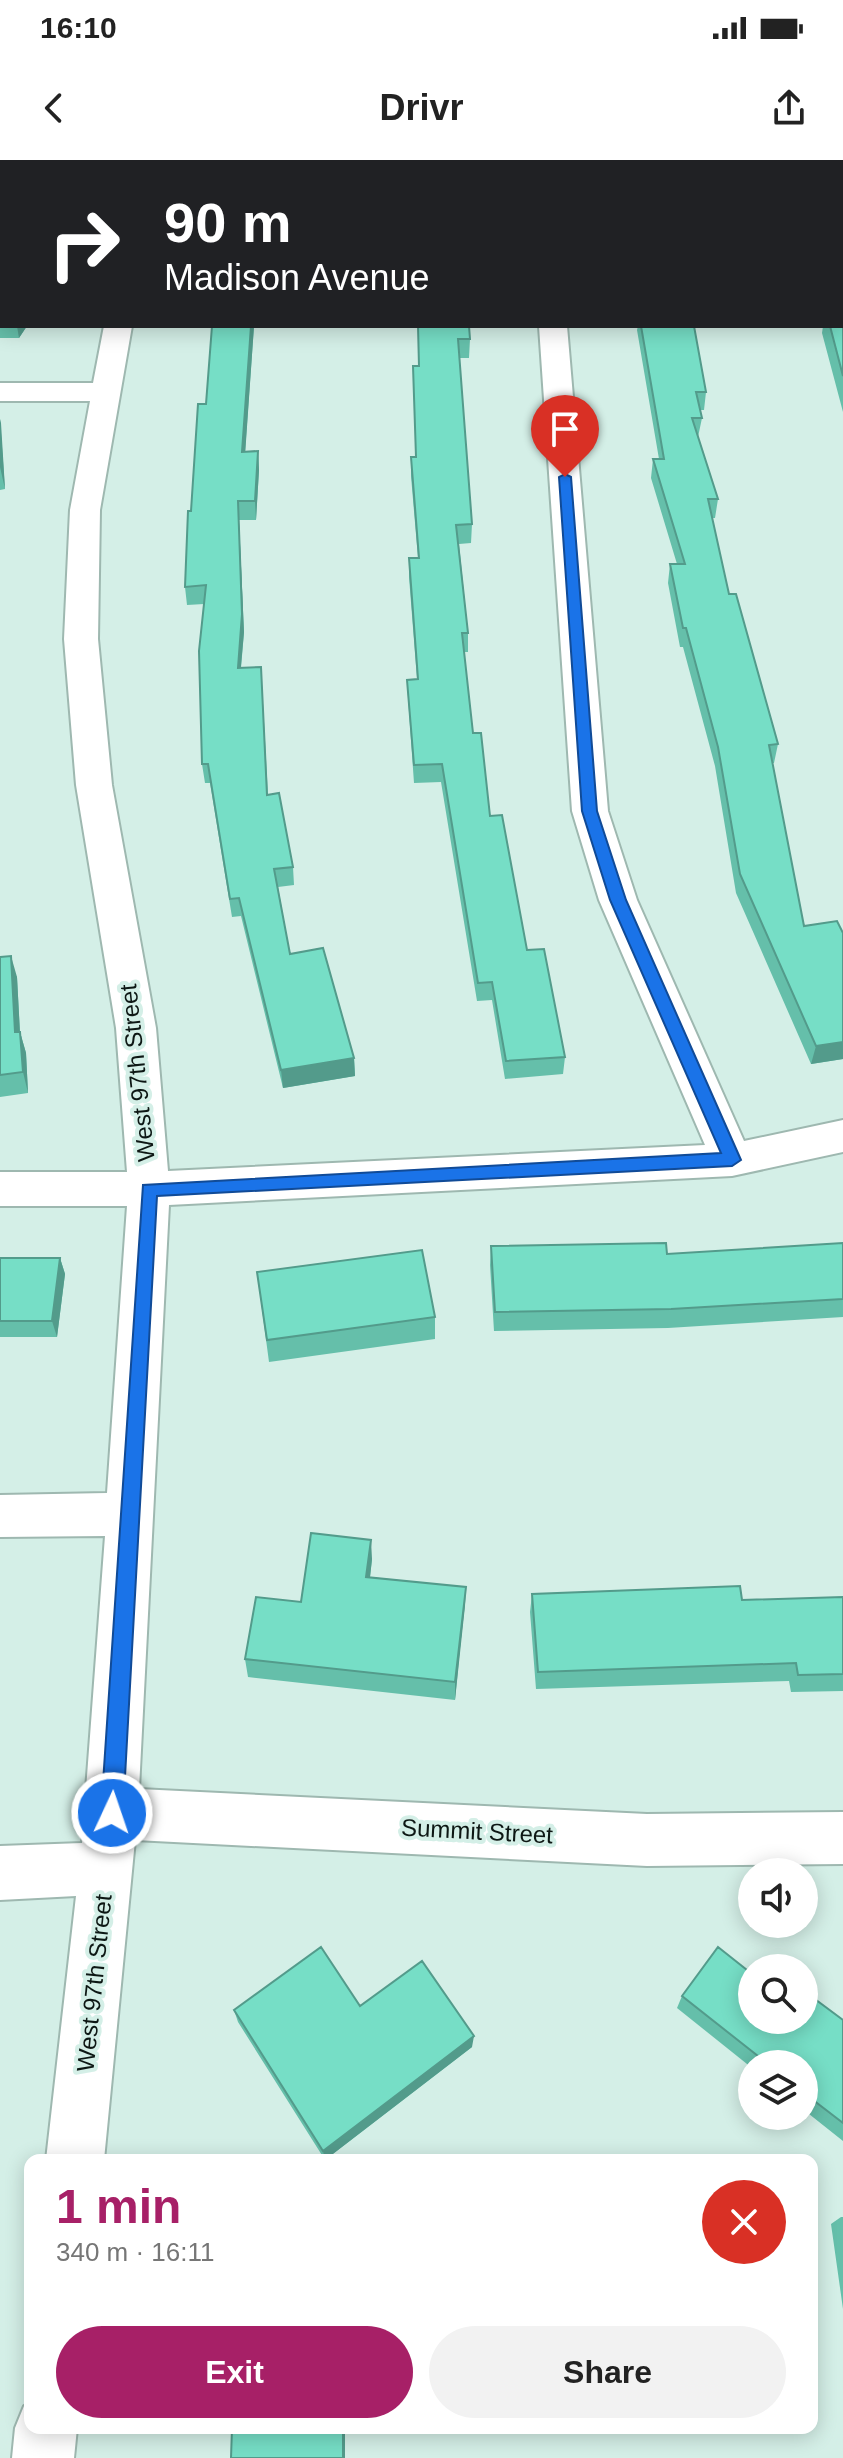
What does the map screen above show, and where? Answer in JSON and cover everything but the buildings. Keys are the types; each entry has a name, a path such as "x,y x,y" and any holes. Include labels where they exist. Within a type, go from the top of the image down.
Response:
{"street":[{"name":"West 97th Street","path":"76,2154 112,1813 149,1189 136,1028 94,785 81,639 85,510 118,328"},
{"path":"553,328 590,811 618,900 732,1160"},
{"path":"0,392 104,392"},
{"path":"0,1189 149,1189 732,1160 843,1136"},
{"path":"0,1516 130,1514"},
{"name":"Summit Street","path":"112,1813 647,1840 843,1838"},
{"path":"0,1873 106,1868"},
{"path":"43,2458 45,2434"}],"route":[{"path":"112,1813 149,1189 732,1160 618,900 590,811 565,477"}]}
